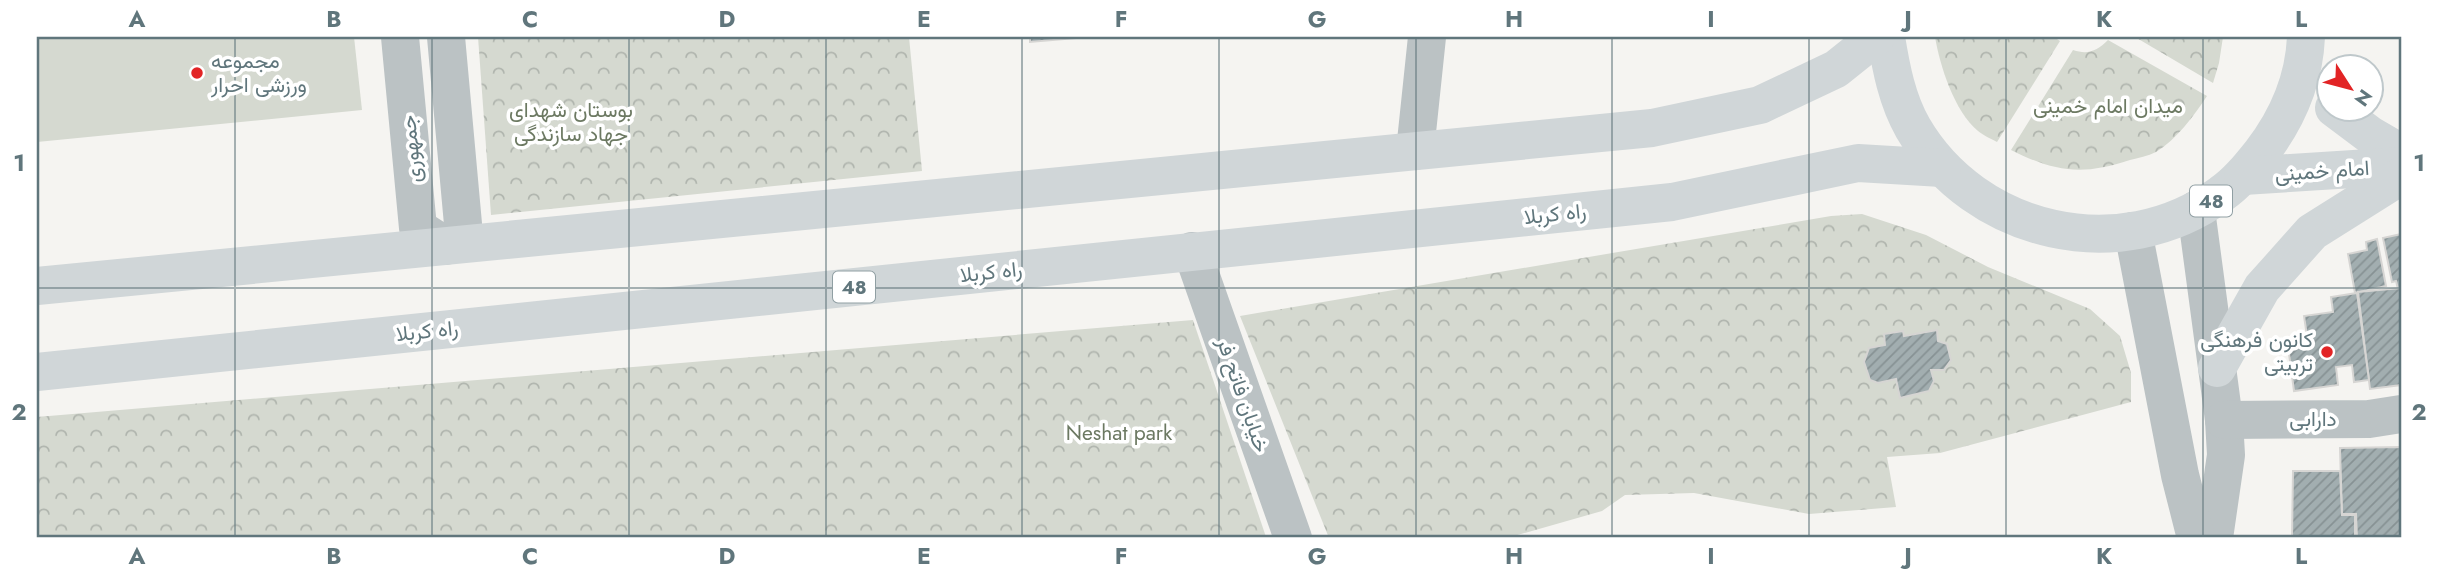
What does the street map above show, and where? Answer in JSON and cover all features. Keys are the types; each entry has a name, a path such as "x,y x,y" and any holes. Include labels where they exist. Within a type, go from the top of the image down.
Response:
{"main road":[{"path":"37,286 1652,128 1760,105 1836,69 1875,37"},
{"name":"48","path":"1886,37 1893,79 1912,127 1942,168 1972,194 2022,221 2077,234 2133,231 2165,223 2196,210 2221,195 2243,176 2280,129 2313,99 2311,43"},
{"path":"2353,122 2401,153"},
{"name":"راه کربلا","path":"37,372 1672,202 1858,163 1942,168"},
{"name":"امام خمینی","path":"2243,176 2401,166"},
{"path":"2217,369 2262,288 2312,232 2401,176"}],"street":[{"name":"جمهوری","path":"400,37 418,228 446,246"},
{"path":"446,37 464,235 446,246"},
{"path":"1415,151 1427,37"},
{"path":"2196,210 2224,420 2226,455 2214,538"},
{"path":"2133,231 2180,475 2196,538"},
{"name":"خیابان فاتح فر","path":"1192,251 1293,538"},
{"name":"دارابی","path":"2224,420 2370,419 2401,414"}],"green space":[{"name":"مجموعه ورزشی احرار","path":"37,37 354,37 362,110 37,142"},
{"name":"بوستان شهدای جهاد سازندگی","path":"478,37 909,37 922,171 491,215"},
{"name":"میدان امام خمینی","path":"1935,37 2054,37 2060,41 1997,142 1978,131 1962,112 1944,74"},
{"name":"میدان امام خمینی","path":"2135,37 2223,37 2213,83"},
{"name":"میدان امام خمینی","path":"2108,40 2207,96 2184,127 2156,152 2113,165 2083,170 2055,167 2011,150 2073,50 2092,51"},
{"path":"1862,214 1926,235 1988,267 2090,309 2120,336 2131,373 2131,402 1940,453 1887,457 1896,507 1809,514 1694,493 1625,495 1602,511 1507,538 1329,538 1240,316 1831,216"},
{"name":"Neshat park","path":"1193,320 1266,537 37,538 37,417"}],"building":[{"path":"1030,37 1088,37 1030,42"},
{"path":"2401,234 2401,288 2398,289 2396,281 2392,282 2383,238"},
{"path":"2377,239 2386,286 2355,293 2348,254 2367,250 2366,242"},
{"path":"2401,288 2401,385 2370,389 2358,292"},
{"name":"کانون فرهنگی تربیتی","path":"2357,293 2369,380 2354,382 2352,365 2336,367 2338,385 2294,391 2287,339 2307,336 2304,316 2333,312 2331,297"},
{"path":"1937,330 1938,341 1947,344 1951,360 1944,370 1931,370 1934,381 1929,391 1900,398 1896,379 1878,383 1870,380 1864,362 1869,348 1885,345 1884,334 1903,331 1904,336"},
{"path":"2401,447 2401,537 2357,538 2356,514 2342,514 2340,448"},
{"path":"2293,471 2340,471 2342,515 2355,515 2355,538 2292,538"}],"place":[{"name":"مجموعه ورزشی احرار","path":"197,73"},
{"name":"کانون فرهنگی تربیتی","path":"2327,352"}]}
